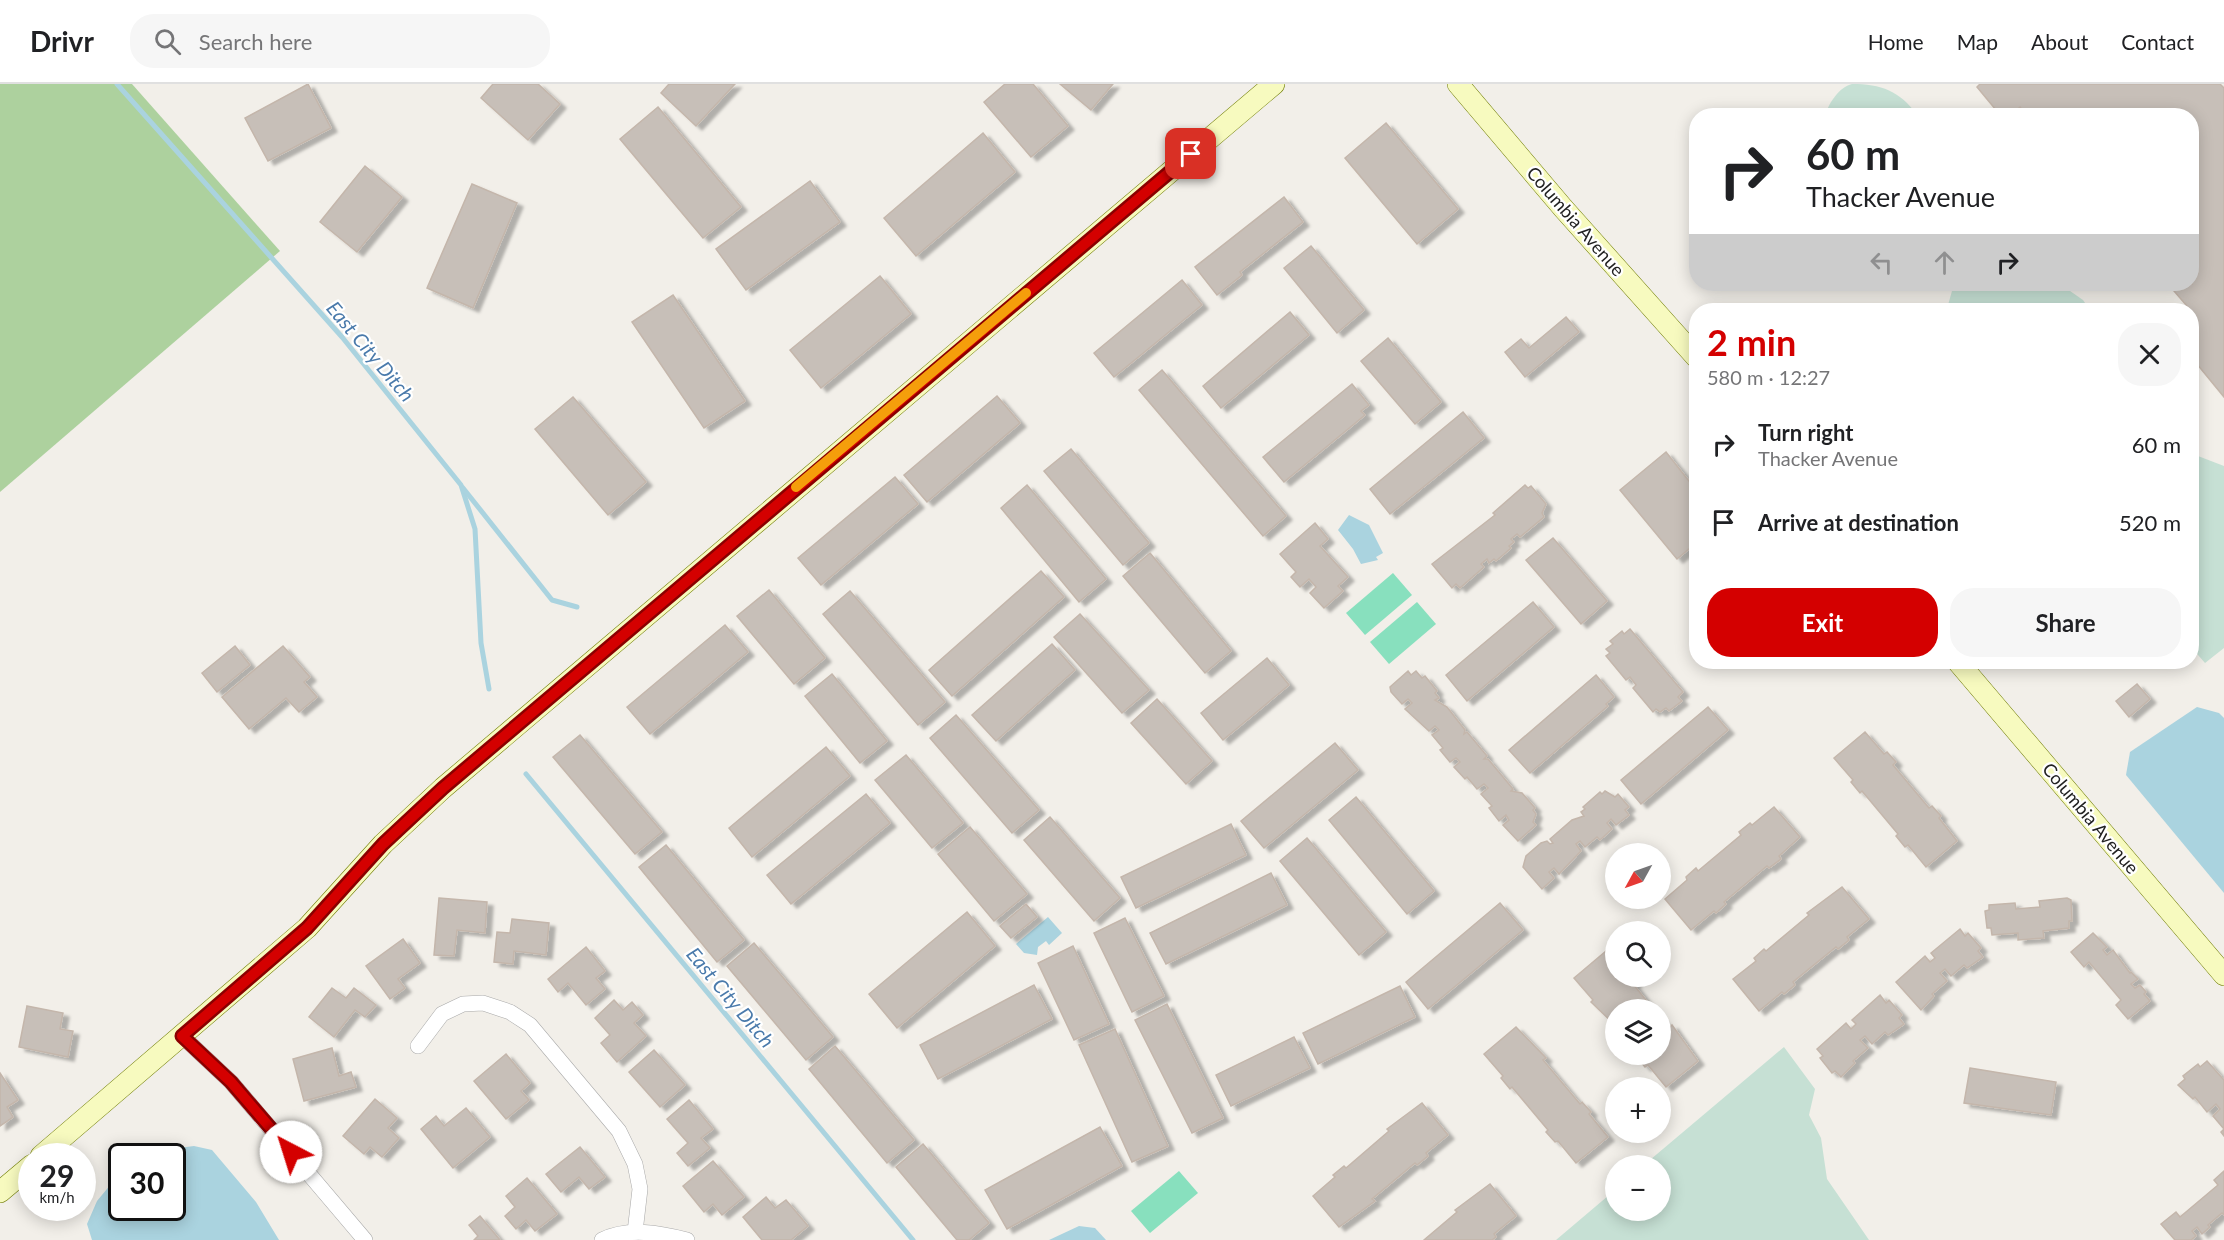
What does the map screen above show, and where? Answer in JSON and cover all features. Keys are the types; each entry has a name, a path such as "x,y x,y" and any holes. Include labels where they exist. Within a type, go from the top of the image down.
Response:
{"street":[{"path":"56,1143 307,928 383,844 443,788 1274,84"},
{"name":"Columbia Avenue","path":"1458,84 1563,208 1689,349"},
{"name":"Columbia Avenue","path":"1964,669 2224,975"},
{"path":"418,1047 442,1014 463,1004 483,1003 510,1012 530,1025 619,1131 635,1164 640,1189 635,1232"},
{"path":"182,1036 231,1082 365,1240"},
{"path":"0,1192 18,1177"},
{"path":"602,1240 635,1232 663,1234 687,1240"}],"green space":[{"path":"0,84 132,84 280,251 0,492"},
{"path":"1852,84 1881,87 1897,95 1912,108 1828,108 1835,96"},
{"path":"1952,291 2070,291 2085,303 1949,303"},
{"path":"2199,456 2224,466 2224,648 2205,663 2199,656"},
{"path":"1393,573 1412,595 1365,635 1346,613"},
{"path":"1417,602 1436,624 1389,664 1370,642"},
{"path":"1784,1047 1815,1089 1809,1115 1821,1138 1827,1179 1869,1240 1556,1240 1605,1198 1605,1221 1671,1221 1671,1155 1656,1155"},
{"path":"1179,1171 1198,1193 1150,1233 1131,1211"}],"water":[{"path":"1349,515 1369,525 1383,553 1376,557 1378,560 1361,564 1338,530"},
{"path":"2197,707 2219,713 2224,718 2224,893 2126,775 2130,752"},
{"path":"1048,917 1062,933 1049,945 1046,941 1038,947 1037,955 1024,953 1016,944"},
{"path":"194,1146 212,1150 256,1202 279,1240 92,1240 87,1224 88,1221 96,1221 96,1203 108,1188 108,1221 186,1221 186,1147"},
{"path":"1079,1226 1095,1228 1106,1240 1049,1240"}],"building":[{"path":"308,84 331,128 268,161 245,118"},
{"path":"493,84 538,84 560,104 528,140 481,98"},
{"path":"669,84 735,84 696,126 661,93"},
{"path":"1005,84 1033,84 1068,126 1031,157 984,102"},
{"path":"1060,84 1113,84 1091,110"},
{"path":"1980,84 2220,84 2224,88 2224,397 2199,367 2199,303 2184,303 2174,291 2199,291 2199,108 1994,108 1977,87"},
{"path":"658,107 741,207 703,238 620,139"},
{"path":"1386,123 1458,209 1417,244 1345,158"},
{"path":"983,133 1015,172 916,256 884,218"},
{"path":"365,166 402,197 357,252 320,222"},
{"path":"810,181 840,222 746,290 716,249"},
{"path":"472,184 517,203 473,308 427,288"},
{"path":"1284,197 1303,222 1240,272 1242,275 1217,295 1195,267"},
{"path":"1311,246 1364,310 1337,333 1284,268"},
{"path":"880,276 911,314 821,388 790,350"},
{"path":"1182,280 1202,305 1114,377 1094,353"},
{"path":"673,295 745,401 704,428 632,322"},
{"path":"1290,312 1309,335 1221,408 1203,386"},
{"path":"1566,317 1579,332 1525,377 1505,352 1521,339 1529,348"},
{"path":"1388,338 1441,402 1415,424 1361,361"},
{"path":"1162,370 1286,516 1263,536 1139,390"},
{"path":"1352,384 1369,405 1361,411 1365,415 1284,482 1263,457"},
{"path":"997,396 1020,423 927,502 904,475"},
{"path":"573,397 646,482 608,515 535,429"},
{"path":"1463,412 1484,438 1390,514 1370,489"},
{"path":"1071,449 1149,543 1123,565 1044,471"},
{"path":"1666,452 1689,481 1689,549 1677,559 1620,490"},
{"path":"895,477 918,504 821,585 798,558"},
{"path":"1027,485 1106,579 1079,602 1001,508"},
{"path":"1525,485 1528,488 1531,486 1546,504 1542,513 1544,517 1520,537 1517,534 1511,539 1514,542 1509,546 1511,548 1496,561 1494,559 1489,563 1487,559 1481,564 1484,567 1460,588 1456,584 1452,588 1432,564 1495,515 1493,513"},
{"path":"1315,523 1328,539 1320,546 1348,577 1338,586 1343,591 1324,608 1310,593 1316,587 1309,579 1300,587 1291,577 1296,572 1280,554"},
{"path":"1553,538 1607,601 1581,624 1526,560"},
{"path":"1150,553 1231,651 1205,673 1123,576"},
{"path":"1041,571 1064,597 952,696 929,670"},
{"path":"769,590 825,658 794,684 737,616"},
{"path":"850,591 945,702 918,725 823,614"},
{"path":"1533,602 1554,627 1467,701 1446,675"},
{"path":"1080,614 1149,690 1122,713 1054,637"},
{"path":"725,625 748,652 650,734 627,707"},
{"path":"1630,629 1683,692 1678,697 1682,701 1669,711 1666,708 1660,712 1656,709 1653,712 1633,688 1636,685 1630,677 1626,680 1606,656 1610,653 1606,649 1613,644 1610,641 1622,631 1624,634"},
{"path":"1052,644 1075,670 996,741 972,715"},
{"path":"235,646 250,665 217,692 202,673"},
{"path":"283,646 310,677 304,682 317,697 299,712 286,698 249,729 222,697"},
{"path":"1267,658 1289,685 1223,740 1201,713"},
{"path":"1408,671 1411,675 1416,671 1422,678 1425,676 1437,691 1435,693 1439,698 1435,700 1447,707 1465,730 1464,734 1467,732 1487,756 1484,759 1488,759 1513,789 1511,791 1522,793 1535,808 1533,810 1536,814 1533,822 1536,825 1518,841 1503,825 1509,820 1506,815 1499,821 1489,808 1492,806 1481,794 1488,788 1484,784 1477,789 1454,767 1460,762 1456,758 1450,762 1440,750 1443,748 1432,735 1439,730 1435,726 1429,731 1405,709 1412,703 1408,699 1402,704 1391,692 1390,687"},
{"path":"832,674 887,741 860,763 805,696"},
{"path":"1596,675 1614,697 1606,704 1608,706 1530,773 1509,750"},
{"path":"2137,684 2150,699 2129,717 2116,701"},
{"path":"1157,699 1212,761 1186,784 1131,723"},
{"path":"1708,707 1728,730 1641,804 1621,780"},
{"path":"956,715 1039,810 1012,833 930,738"},
{"path":"1865,732 1884,754 1887,752 1896,762 1893,765 1929,808 1932,806 1941,816 1939,818 1957,841 1926,867 1908,845 1905,847 1896,836 1898,834 1862,791 1860,793 1851,782 1853,780 1834,758"},
{"path":"580,735 662,832 635,854 553,757"},
{"path":"1335,743 1358,770 1264,848 1241,821"},
{"path":"826,747 850,776 752,857 729,828"},
{"path":"906,755 963,823 932,848 875,780"},
{"path":"1605,791 1615,797 1618,794 1629,807 1625,810 1629,815 1616,825 1611,819 1607,823 1612,829 1600,840 1597,837 1585,847 1580,841 1576,844 1581,851 1559,874 1554,868 1549,872 1554,878 1542,889 1523,867 1526,856 1541,843 1547,841 1550,844 1553,843 1550,839 1572,820 1584,816 1581,812 1585,809 1583,807 1600,792 1602,794"},
{"path":"866,794 890,823 791,904 767,875"},
{"path":"1356,797 1434,891 1407,914 1329,820"},
{"path":"1774,807 1800,837 1779,856 1781,859 1769,868 1767,866 1724,902 1726,904 1716,913 1714,911 1691,930 1671,906 1671,894 1687,880 1686,877 1696,868 1698,871 1741,835 1739,832 1750,823 1752,825"},
{"path":"1050,817 1120,898 1094,921 1024,840"},
{"path":"1231,824 1246,855 1136,908 1121,877"},
{"path":"970,827 1027,894 994,921 938,854"},
{"path":"1307,838 1386,932 1359,955 1280,861"},
{"path":"666,845 744,940 717,962 639,867"},
{"path":"1271,873 1287,905 1166,964 1150,933"},
{"path":"1842,887 1869,919 1847,937 1849,940 1838,949 1836,947 1793,982 1795,985 1784,994 1782,992 1759,1011 1733,979 1756,961 1754,958 1764,949 1766,951 1809,915 1807,913"},
{"path":"439,898 487,902 485,933 457,930 454,956 434,955"},
{"path":"2067,898 2071,900 2072,921 2069,921 2069,928 2043,931 2044,938 2018,940 2018,933 1992,935 1991,928 1987,928 1985,911 1989,910 1989,905 2015,903 2016,909 2040,907 2039,901"},
{"path":"1500,903 1523,930 1428,1009 1406,982"},
{"path":"1026,904 1037,917 1011,938 1000,926"},
{"path":"967,912 995,946 897,1028 869,994"},
{"path":"1125,918 1164,996 1132,1012 1094,933"},
{"path":"512,919 549,923 546,955 514,951 513,964 494,962 497,932 510,933"},
{"path":"1960,929 1965,936 1968,933 1981,948 1978,951 1983,957 1967,968 1964,965 1951,976 1945,969 1940,973 1947,981 1932,994 1934,996 1921,1010 1896,982 1925,956 1930,962 1935,958 1931,953"},
{"path":"2093,933 2107,947 2103,950 2107,955 2113,950 2130,973 2138,979 2131,984 2135,988 2140,985 2150,1001 2128,1019 2116,1005 2121,1000 2089,962 2084,967 2071,952"},
{"path":"403,939 420,963 398,979 405,988 390,999 366,966"},
{"path":"754,943 833,1037 806,1060 727,966"},
{"path":"1073,946 1109,1024 1074,1040 1038,963"},
{"path":"586,947 605,971 596,978 605,989 586,1005 568,983 558,992 548,979"},
{"path":"1605,952 1605,987 1635,987 1645,999 1605,999 1605,1015 1591,1002 1593,1000 1574,978"},
{"path":"1034,985 1052,1019 938,1079 920,1045"},
{"path":"1400,986 1415,1017 1318,1064 1303,1033"},
{"path":"332,988 346,998 354,988 376,1005 365,1017 355,1010 334,1037 309,1017"},
{"path":"1880,995 1886,1003 1889,1000 1902,1015 1899,1018 1904,1024 1888,1035 1885,1032 1872,1044 1865,1036 1860,1040 1868,1048 1853,1061 1855,1063 1841,1077 1835,1071 1832,1073 1820,1058 1823,1056 1817,1049 1846,1023 1851,1029 1856,1024 1852,1020"},
{"path":"614,1000 623,1010 632,1002 643,1015 634,1023 646,1036 617,1062 601,1043 610,1035 595,1018"},
{"path":"1167,1004 1223,1118 1192,1133 1135,1020"},
{"path":"27,1006 63,1013 60,1029 73,1031 68,1057 19,1047"},
{"path":"1672,1025 1698,1061 1671,1083 1671,1077 1658,1077 1648,1065 1671,1065"},
{"path":"1516,1027 1546,1058 1543,1060 1580,1104 1582,1102 1591,1112 1589,1114 1605,1133 1605,1139 1576,1163 1558,1141 1555,1142 1546,1132 1548,1130 1512,1087 1510,1089 1501,1078 1503,1076 1484,1054"},
{"path":"1115,1029 1168,1146 1132,1162 1079,1045"},
{"path":"1294,1037 1310,1068 1231,1106 1216,1075"},
{"path":"835,1046 914,1140 887,1163 809,1069"},
{"path":"332,1048 339,1076 351,1072 356,1087 304,1101 293,1059"},
{"path":"654,1050 685,1085 660,1107 629,1072"},
{"path":"506,1054 530,1083 521,1091 529,1100 506,1119 474,1081"},
{"path":"2207,1061 2224,1080 2224,1129 2213,1116 2220,1109 2216,1104 2207,1112 2195,1097 2193,1099 2178,1085 2185,1079 2183,1076 2198,1064 2200,1067"},
{"path":"1970,1068 2056,1082 2051,1115 1964,1103"},
{"path":"0,1073 18,1100 7,1107 13,1117 0,1126"},
{"path":"375,1099 397,1118 388,1128 399,1138 382,1157 370,1147 364,1154 343,1136"},
{"path":"689,1100 713,1129 701,1138 710,1148 688,1166 677,1153 688,1143 667,1119"},
{"path":"1422,1103 1448,1135 1426,1153 1428,1156 1417,1165 1415,1163 1372,1199 1375,1201 1339,1227 1313,1196 1335,1177 1333,1175 1344,1166 1346,1168 1389,1131 1387,1129"},
{"path":"466,1108 490,1137 453,1168 421,1129 436,1116 444,1126"},
{"path":"1100,1127 1122,1166 1007,1229 985,1190"},
{"path":"923,1144 989,1223 969,1240 957,1240 896,1167"},
{"path":"580,1147 605,1177 589,1189 579,1177 561,1192 546,1174"},
{"path":"713,1161 744,1197 722,1215 713,1204 704,1212 683,1186"},
{"path":"2224,1171 2224,1215 2222,1213 2208,1225 2210,1227 2202,1234 2197,1227 2192,1231 2196,1236 2191,1240 2175,1240 2161,1224 2176,1212 2180,1217 2218,1185 2214,1180"},
{"path":"527,1178 557,1214 535,1231 526,1220 516,1229 505,1216 515,1207 506,1196"},
{"path":"1490,1184 1516,1216 1494,1234 1496,1237 1492,1240 1424,1240 1457,1212 1455,1210"},
{"path":"766,1197 775,1208 786,1200 808,1226 791,1240 762,1240 743,1217"},
{"path":"480,1216 500,1240 474,1240 478,1236 469,1225"}],"waterway":[{"name":"East City Ditch","path":"117,84 342,337 461,485 475,529 481,643 489,689"},
{"path":"463,488 552,600 577,607"},
{"name":"East City Ditch","path":"526,774 913,1240"}],"slow traffic":[{"path":"796,487 1026,293"}],"route":[{"path":"291,1152 231,1082 182,1036 307,928 383,844 443,788 1191,154"}]}
